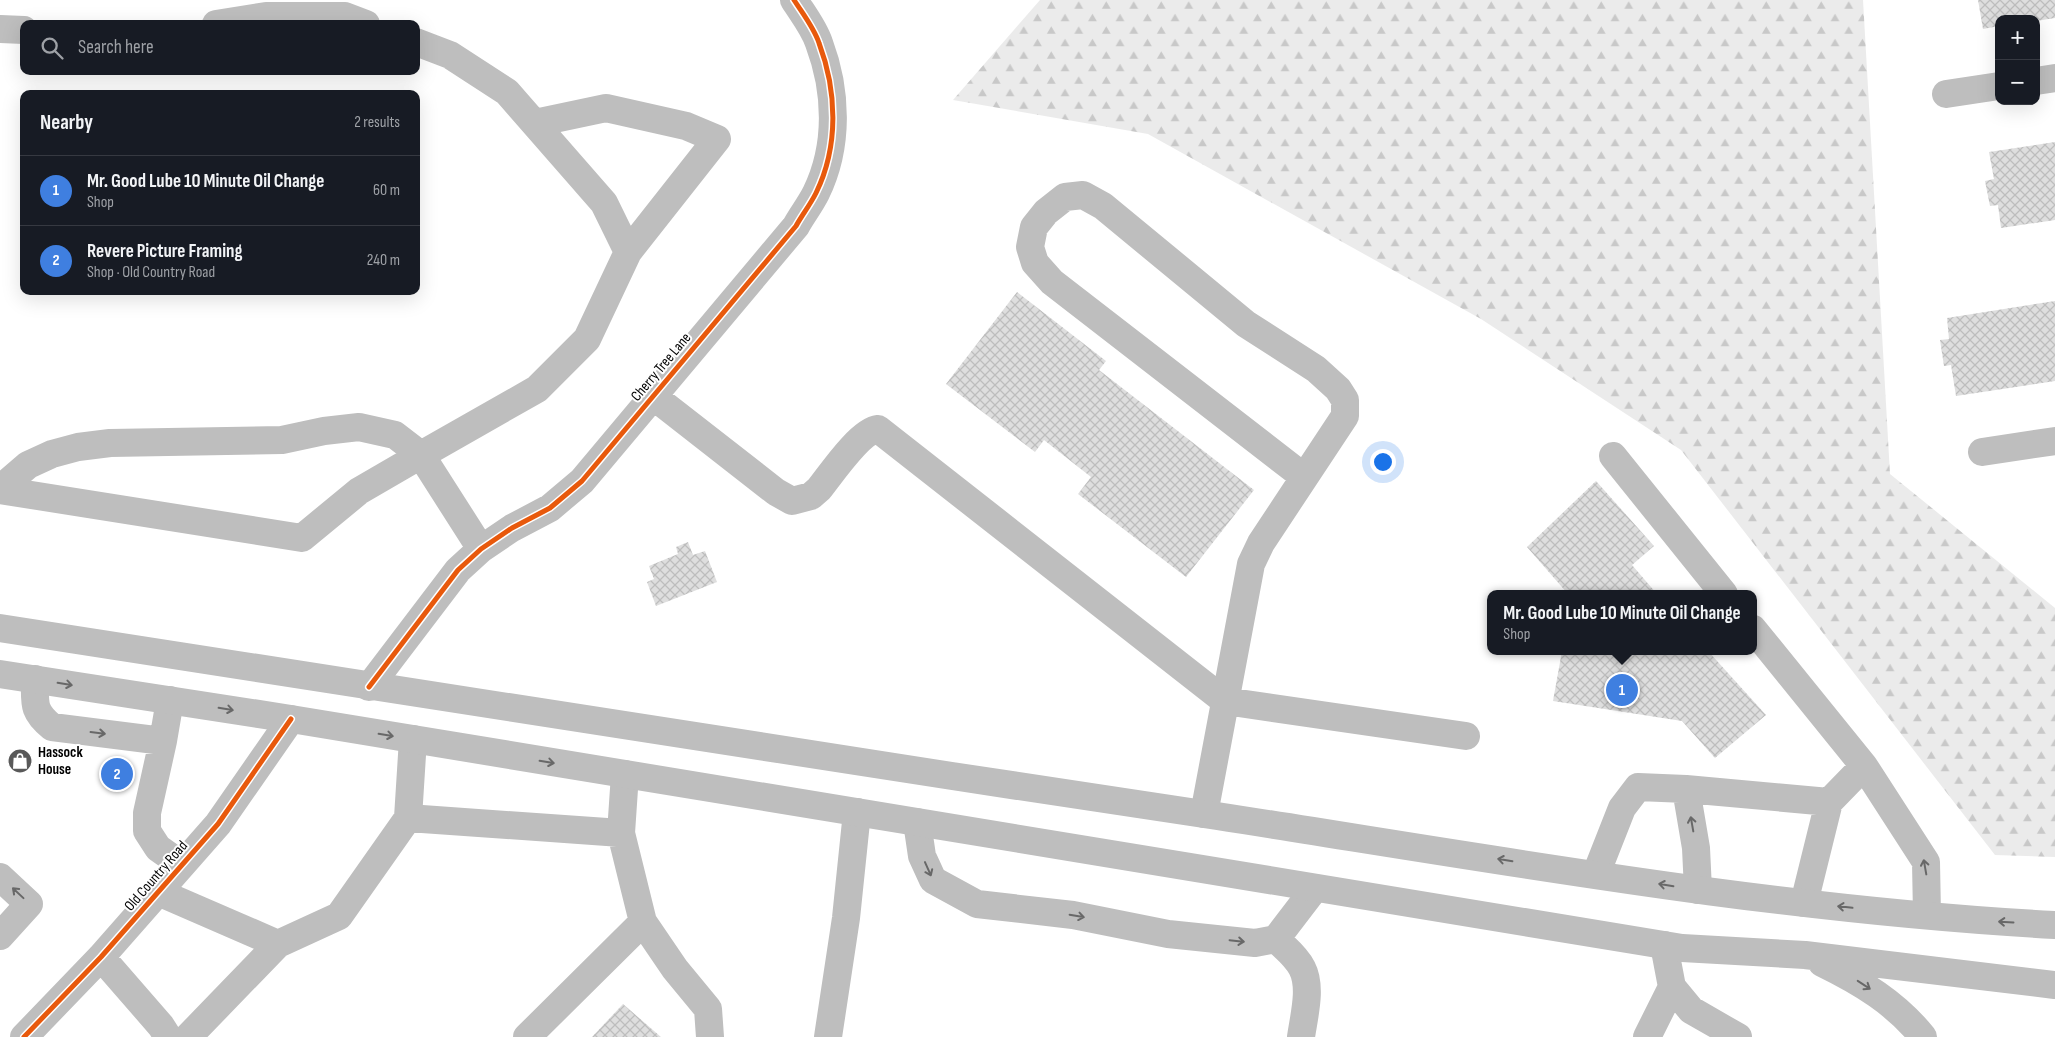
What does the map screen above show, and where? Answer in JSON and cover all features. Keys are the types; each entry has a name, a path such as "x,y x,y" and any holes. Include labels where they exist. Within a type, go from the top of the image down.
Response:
{"main road":[{"name":"Cherry Tree Lane","path":"368,687 458,570 481,549 512,528 550,508 582,481 796,226 819,186 831,144 834,105 832,86 819,42 794,0"},
{"path":"241,20 266,16 345,16 356,20"},
{"path":"0,29 20,30"},
{"path":"420,44 450,55 507,92 604,203 628,252"},
{"path":"2040,80 2055,78"},
{"path":"1946,94 1995,87"},
{"path":"0,490 57,501 302,538 358,491 537,389 587,339 628,252 717,139 686,126 606,108 534,123"},
{"path":"1204,814 1251,564 1261,543 1344,416 1344,400 1338,389 1316,369 1246,324 1103,206 1083,195 1065,197 1046,212 1034,227 1030,247 1035,263 1052,282 1304,477"},
{"path":"653,396 776,492 792,501 811,496 861,438 873,429 878,429 1225,701 1466,736"},
{"path":"0,490 28,465 52,454 78,447 110,442 282,440 324,431 359,427 395,435 421,455 481,549"},
{"path":"1982,452 2055,441"},
{"path":"1613,456 1721,590"},
{"path":"0,628 368,687 1744,897 1992,922 2055,925"},
{"path":"1757,634 1864,766 1926,862 1928,915"},
{"path":"0,674 291,719 1682,948 1805,955 2055,985"},
{"path":"35,679 34,707 41,718 52,727 163,741"},
{"path":"170,700 147,813 147,831 158,848 182,865"},
{"name":"Old Country Road","path":"24,1037 101,957 218,824 291,719"},
{"path":"188,1037 278,944 339,916 408,818 413,740"},
{"path":"1804,903 1829,802 1864,766"},
{"path":"625,774 621,833 643,922 675,968 708,1009 710,1037"},
{"path":"1596,874 1622,808 1638,786 1829,802"},
{"path":"1686,789 1696,848 1698,890"},
{"path":"828,1037 846,918 858,812"},
{"path":"408,818 621,833"},
{"path":"917,822 922,856 933,880 977,904 1073,915 1168,934 1255,943 1276,938 1315,888"},
{"path":"0,877 30,904 0,936"},
{"path":"158,892 278,944"},
{"path":"527,1037 643,922"},
{"path":"1276,938 1294,956 1303,970 1307,991 1301,1037"},
{"path":"1664,945 1672,987 1691,1010 1738,1037"},
{"path":"1805,955 1852,978 1885,999 1923,1037"},
{"path":"101,957 161,1026 168,1037"},
{"path":"1647,1037 1672,987"}],"green space":[{"path":"1040,0 1863,0 1890,474 2055,608 2055,857 1995,855 1681,450 1481,319 1148,134 953,100"}],"building":[{"path":"1978,0 2055,0 2055,18 2040,20 2040,15 1995,15 1995,27 1983,29"},
{"path":"2055,142 2055,220 2001,228 1998,205 1990,206 1985,181 1994,179 1989,152"},
{"path":"1017,292 1106,361 1099,370 1254,490 1186,577 1078,494 1091,477 1044,440 1035,452 946,384"},
{"path":"2055,301 2055,381 1956,396 1951,365 1944,366 1940,340 1949,339 1947,318"},
{"path":"1596,481 1654,546 1632,565 1654,590 1565,590 1527,547"},
{"path":"688,542 693,555 705,551 717,582 656,606 647,582 654,579 649,566 678,554 676,547"},
{"path":"1561,655 1712,655 1766,715 1715,758 1682,721 1553,701"},
{"path":"623,1004 661,1037 592,1037"}],"cycle path":[{"path":"369,687 458,570 481,549 512,528 550,508 582,481 796,226 811,202 829,156 832,138 832,99 825,61 817,37 794,0"},
{"path":"24,1037 101,957 218,824 291,719"}],"place":[{"name":"Mr. Good Lube 10 Minute Oil Change","path":"1622,690"},
{"name":"Hassock House","path":"20,761"},
{"name":"Revere Picture Framing","path":"117,774"}]}
